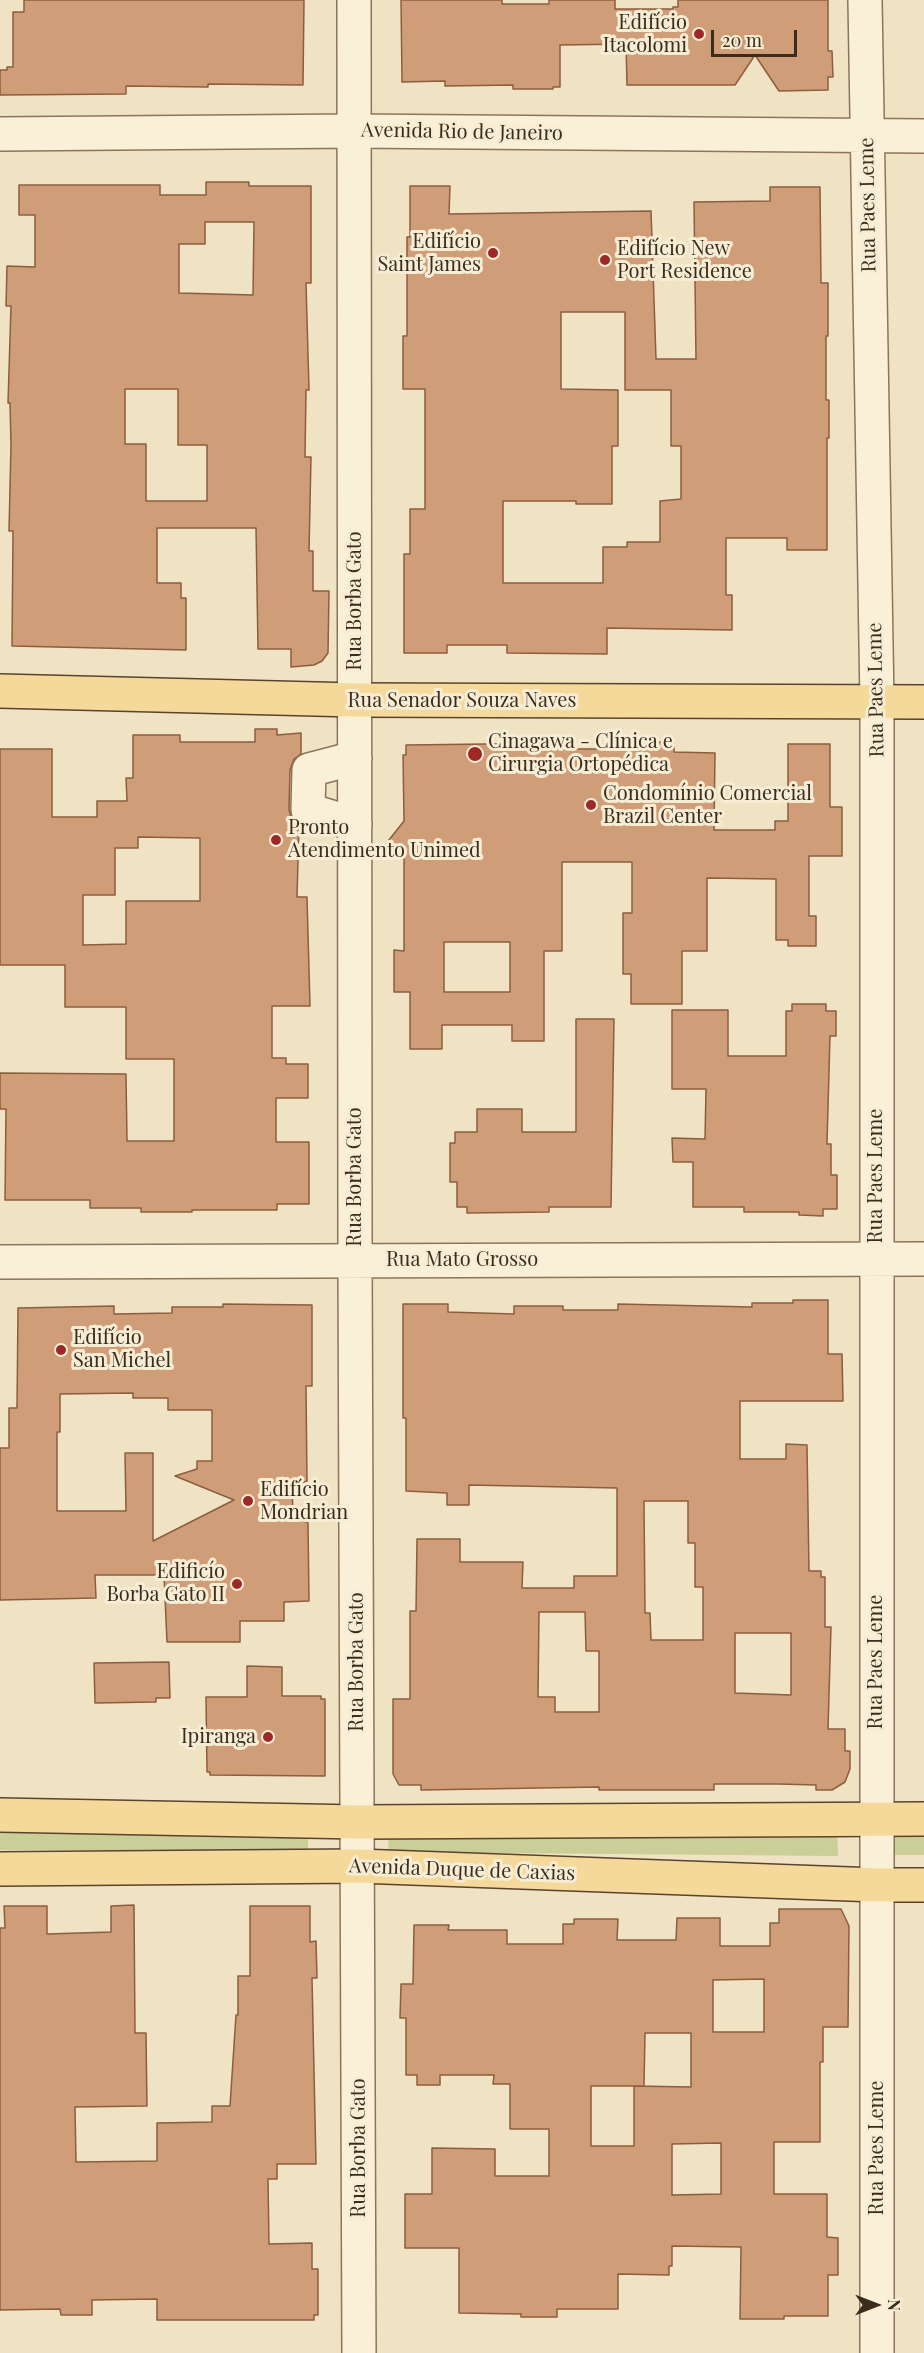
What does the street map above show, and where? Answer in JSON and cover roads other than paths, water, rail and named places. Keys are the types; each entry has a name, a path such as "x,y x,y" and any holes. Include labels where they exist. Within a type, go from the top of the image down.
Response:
{"main road":[{"name":"Rua Senador Souza Naves","path":"0,691 355,700 924,702"},
{"path":"0,1815 358,1822 924,1819"},
{"name":"Avenida Duque de Caxias","path":"0,1869 358,1866 924,1885"}],"street":[{"name":"Rua Borba Gato","path":"354,0 359,2353"},
{"name":"Rua Paes Leme","path":"865,0 877,702 877,2353"},
{"name":"Avenida Rio de Janeiro","path":"0,134 354,131 924,136"},
{"path":"355,758 309,770 308,810 355,824"},
{"name":"Rua Mato Grosso","path":"0,1262 924,1259"}],"place":[{"name":"Edifício Itacolomi","path":"699,34"},
{"name":"Edifício Saint James","path":"493,253"},
{"name":"Edifício New Port Residence","path":"605,260"},
{"name":"Cinagawa - Clínica e Cirurgia Ortopédica","path":"475,754"},
{"name":"Condomínio Comercial Brazil Center","path":"591,805"},
{"name":"Pronto Atendimento Unimed","path":"276,840"},
{"name":"Edifício San Michel","path":"61,1350"},
{"name":"Edifício Mondrian","path":"248,1501"},
{"name":"Edificío Borba Gato II","path":"237,1584"},
{"name":"Ipiranga","path":"268,1737"}]}
